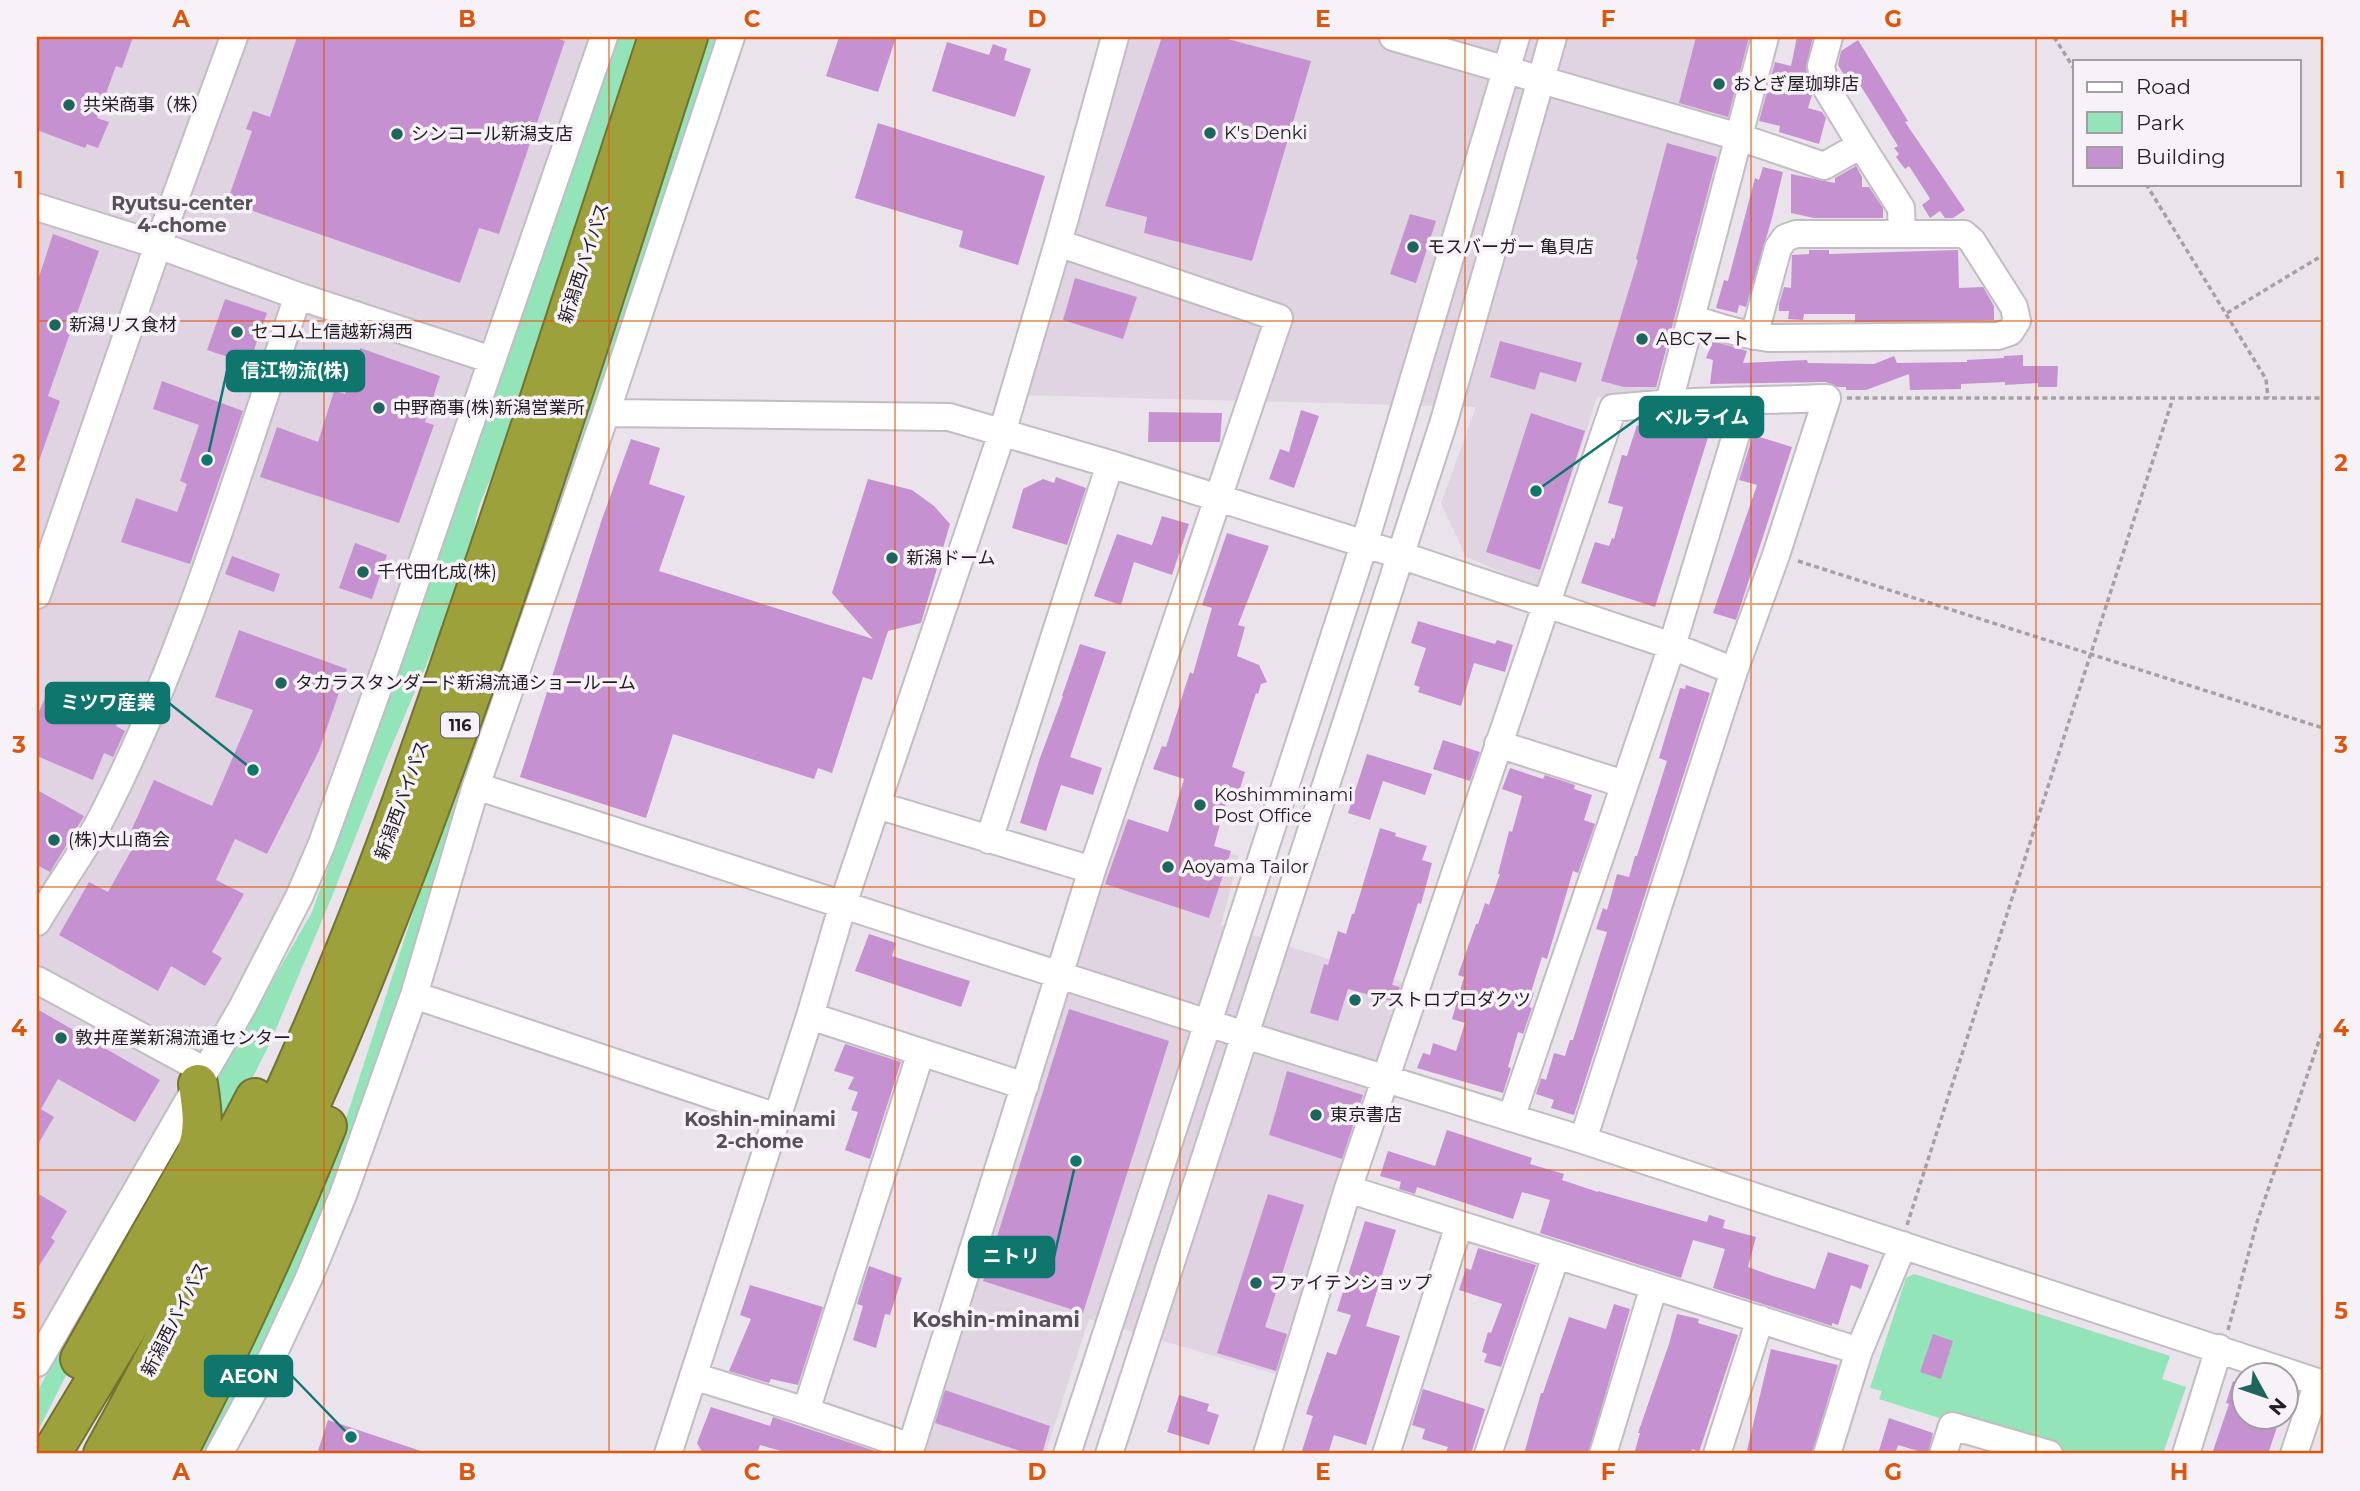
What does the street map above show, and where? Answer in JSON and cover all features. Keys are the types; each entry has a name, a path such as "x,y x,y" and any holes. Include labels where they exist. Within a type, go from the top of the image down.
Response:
{"highway":[{"name":"新潟西バイパス","path":"136,1454 159,1382 237,1194 319,1013 376,874 437,705 658,37"},
{"name":"新潟西バイパス","path":"103,1454 159,1382 264,1205 345,1024 403,880 465,713 688,37"},
{"path":"51,1454 183,1235 266,1077 437,705"},
{"path":"177,1454 255,1298 330,1118 366,1016 403,880"},
{"path":"37,1446 97,1325 195,1156 200,1142 203,1116 202,1078"}],"street":[{"path":"37,595 158,245 234,37"},
{"path":"37,1363 277,943 321,846 389,658 604,37"},
{"path":"219,1454 272,1357 343,1195 414,995 476,786 606,413 731,37"},
{"path":"668,1454 844,904 1002,433 1115,37"},
{"path":"1394,37 1739,137 1824,166 1861,145"},
{"path":"1067,1454 1364,545 1516,37"},
{"path":"1109,1454 1444,421 1553,37"},
{"path":"1669,402 1765,37"},
{"path":"1829,37 1821,66 1825,86 1901,208 1902,233"},
{"path":"37,208 158,245 298,296 492,360"},
{"path":"1691,318 1743,335 1770,338 1997,336 2010,332 2017,321 2014,307 1972,241 1964,234 1796,234 1785,238 1778,248 1754,336"},
{"path":"693,1376 806,1411 910,1451 1092,870 1279,318 1058,243"},
{"path":"37,922 105,811 151,712 200,584 298,296"},
{"path":"1267,1454 1348,1189 1613,408 1669,402 1827,398 1776,555 1734,671 1583,1140"},
{"path":"1511,1118 1672,646 1746,402"},
{"path":"606,413 949,417 1220,497 1401,555 1672,646 1734,671"},
{"path":"989,840 1111,464"},
{"path":"1498,744 1624,784"},
{"path":"476,786 1245,1035 1583,1140 2321,1383 2294,1454"},
{"path":"877,805 1092,870"},
{"path":"37,980 202,1078"},
{"path":"414,995 777,1116"},
{"path":"810,1016 1025,1086"},
{"path":"806,1411 921,1052"},
{"path":"1348,1189 1859,1351"},
{"path":"1385,1454 1460,1225"},
{"path":"1827,1454 1859,1351 1903,1245"},
{"path":"1488,1454 1556,1256"},
{"path":"1603,1454 1654,1286"},
{"path":"1717,1454 1760,1319"},
{"path":"2186,1454 2219,1349"},
{"path":"1943,1454 1952,1426 2049,1454"}],"path":[{"path":"2054,37 2073,67"},
{"path":"2147,186 2266,379 2268,398"},
{"path":"2227,313 2323,255"},
{"path":"1827,398 2323,398"},
{"path":"1903,1245 1923,1175 2173,398"},
{"path":"1776,555 2323,727"},
{"path":"2219,1349 2226,1335 2257,1222 2323,1028"}],"shaded area":[{"path":"37,37 606,37 321,846 37,1384"},
{"path":"1120,37 1771,37 1673,394 1597,397 1537,587 1466,557 1441,503 1476,407 1020,395"},
{"path":"1120,818 1239,856 1221,925 1408,984 1279,1375 1089,1319 1045,1454 920,1454"}],"green space":[{"path":"616,37 637,37 510,432 479,506 463,578 270,1043 216,1150 212,1086 312,912 374,742"},
{"path":"707,37 718,37 350,1147 287,1300 206,1454 191,1454 344,1125 435,845 552,528 577,434"},
{"path":"196,1117 37,1433 37,1392 104,1271"},
{"path":"1914,1274 2170,1356 2162,1379 2186,1387 2163,1454 2053,1454 1879,1399 1882,1391 1870,1388 1906,1278"}],"building":[{"path":"37,37 133,37 122,68 116,66 97,118 109,122 98,148 87,144 85,148 37,130"},
{"name":"シンコール新潟支店","path":"297,37 552,37 565,41 499,234 479,228 460,283 227,202 252,131 246,129 253,111 270,117"},
{"path":"839,37 896,37 878,92 826,76"},
{"name":"K's Denki","path":"1162,37 1220,37 1311,61 1252,261 1144,233 1147,217 1105,206"},
{"name":"おとぎ屋珈琲店","path":"1696,37 1749,37 1728,117 1679,103"},
{"path":"1797,37 1813,37 1806,68 1812,95 1808,108 1822,112 1826,118 1819,144 1779,132 1780,126 1759,121 1775,62 1791,66"},
{"path":"1858,40 1908,121 1905,122 1965,210 1953,218 1945,218 1940,211 1930,218 1922,205 1929,197 1909,166 1905,169 1896,157 1899,154 1894,148 1898,146 1854,75 1847,80 1838,65 1841,51"},
{"path":"947,42 989,55 993,44 1007,49 1004,60 1031,69 1015,117 932,91"},
{"path":"878,123 1045,176 1018,265 959,247 963,231 855,198"},
{"path":"1667,143 1717,157 1656,387 1624,387 1601,381 1638,260 1636,259"},
{"path":"1856,166 1862,177 1862,187 1869,187 1883,208 1883,218 1814,218 1791,213 1791,174 1835,183 1835,178"},
{"path":"1763,167 1783,172 1746,307 1739,305 1737,313 1716,308 1724,280 1728,281 1755,178 1759,180"},
{"name":"モスバーガー 亀貝店","path":"1410,214 1436,221 1416,283 1390,274"},
{"name":"新潟リス食材","path":"53,234 99,251 48,396 60,401 39,461 37,283"},
{"path":"1809,250 1829,250 1829,254 1958,250 1959,288 1983,287 1994,306 1994,320 1855,322 1855,314 1804,314 1803,320 1788,319 1789,311 1779,311 1779,304 1784,287 1791,288 1792,255 1809,254"},
{"path":"1075,278 1137,297 1123,339 1063,320"},
{"name":"セコム上信越新潟西","path":"225,299 267,313 249,364 207,350"},
{"path":"1500,341 1582,363 1576,382 1540,372 1535,390 1490,377"},
{"path":"1713,341 1747,351 1743,363 1807,360 1808,363 1874,364 1894,356 1897,363 1967,362 2023,355 2023,366 2058,366 2057,387 2038,387 2038,383 2005,385 2005,382 1961,384 1961,389 1910,390 1909,374 1866,390 1846,390 1846,387 1826,382 1710,384 1713,360 1706,358"},
{"path":"360,348 440,376 425,422 434,425 399,523 260,477 277,427 318,442 334,391 345,394"},
{"path":"162,381 243,411 190,564 121,542 136,498 177,512 187,484 180,481 199,425 153,409"},
{"path":"1301,410 1319,416 1294,488 1269,479 1280,449 1289,452"},
{"path":"1149,412 1222,413 1220,442 1148,442"},
{"path":"1531,413 1585,431 1540,570 1486,552"},
{"path":"1652,420 1677,428 1679,421 1710,431 1655,607 1581,583 1595,542 1609,546 1612,538 1614,539 1623,507 1608,503 1622,455 1627,456 1637,425 1640,426 1641,421"},
{"path":"1753,435 1792,447 1736,620 1713,613 1757,485 1739,480"},
{"path":"631,439 660,448 649,484 685,496 659,571 873,639 832,593 868,479 912,490 934,506 950,524 921,623 888,631 872,680 863,677 832,773 818,768 814,779 673,734 646,818 520,777 602,519"},
{"path":"1056,477 1086,488 1067,545 1012,528 1023,489 1043,479 1054,483"},
{"path":"1162,516 1189,524 1172,575 1134,562 1121,605 1094,596 1117,534 1152,545"},
{"path":"1227,533 1269,546 1238,625 1245,627 1237,656 1259,665 1267,682 1261,684 1258,694 1256,693 1232,767 1245,772 1238,795 1229,792 1214,846 1231,851 1209,918 1105,884 1128,819 1168,832 1184,779 1153,769 1162,746 1166,747 1190,672 1193,674 1212,608 1202,605"},
{"name":"千代田化成(株)","path":"355,543 387,555 372,599 339,588"},
{"path":"232,556 280,574 274,592 225,574"},
{"path":"1418,621 1495,644 1497,640 1513,645 1505,672 1474,663 1461,706 1418,692 1420,687 1414,685 1426,648 1411,643"},
{"path":"239,630 347,669 319,751 267,854 235,839 216,880 244,894 212,952 222,958 205,986 171,966 158,991 59,935 89,882 108,892 140,835 131,831 154,780 212,806 253,710 215,697"},
{"path":"1080,644 1106,652 1070,757 1102,768 1093,795 1061,785 1046,831 1020,823"},
{"path":"1686,685 1710,693 1574,1115 1551,1108 1554,1100 1536,1094 1541,1078 1546,1080 1554,1053 1565,1056 1570,1040 1573,1040 1607,932 1596,929 1603,908 1607,910 1617,874 1629,877 1637,856 1667,761 1659,758 1680,688 1685,689"},
{"path":"48,691 118,722 116,726 125,731 113,757 104,753 93,780 37,756 37,716"},
{"path":"1443,740 1480,752 1470,781 1433,769"},
{"path":"1367,754 1432,774 1425,795 1383,781 1370,820 1348,813"},
{"path":"1510,768 1543,779 1545,775 1575,785 1574,789 1592,795 1584,820 1595,824 1578,873 1573,871 1547,959 1542,957 1531,992 1534,993 1529,1007 1532,1008 1523,1034 1518,1032 1503,1093 1417,1068 1423,1053 1430,1055 1433,1043 1456,1051 1465,1023 1452,1019 1464,977 1458,975 1485,903 1489,905 1500,874 1509,831 1512,832 1522,796 1502,789"},
{"name":"(株)大山商会","path":"37,790 84,816 50,872 37,865"},
{"path":"1380,828 1396,833 1395,836 1427,846 1422,860 1432,863 1421,904 1418,903 1392,985 1400,987 1395,1002 1348,989 1338,1021 1310,1013 1324,964 1328,965 1338,931 1346,934 1354,914"},
{"path":"869,934 896,943 892,956 970,981 961,1007 855,971"},
{"name":"敦井産業新潟流通センター","path":"37,1009 160,1080 135,1122 58,1079 41,1109 54,1117 37,1146"},
{"path":"1069,1009 1169,1041 1083,1313 983,1281"},
{"path":"845,1044 901,1062 870,1159 845,1150 858,1112 851,1110 858,1092 848,1089 854,1077 834,1071"},
{"name":"東京書店","path":"1287,1071 1363,1095 1342,1159 1269,1135"},
{"path":"1447,1130 1532,1158 1530,1164 1564,1174 1562,1180 1598,1192 1707,1222 1709,1215 1725,1220 1723,1228 1756,1237 1748,1267 1773,1276 1815,1289 1828,1252 1869,1265 1861,1289 1851,1285 1838,1325 1832,1323 1832,1326 1713,1288 1725,1249 1693,1240 1681,1278 1540,1233 1550,1200 1522,1192 1513,1219 1417,1187 1415,1194 1399,1189 1401,1182 1380,1176 1388,1151 1435,1166"},
{"path":"37,1193 67,1211 51,1238 55,1241 37,1269"},
{"path":"1268,1194 1304,1205 1265,1327 1287,1334 1276,1371 1217,1353"},
{"path":"1365,1221 1396,1230 1366,1326 1400,1336 1366,1445 1334,1435 1328,1454 1301,1454 1313,1416 1306,1414 1327,1352 1336,1355 1351,1315 1337,1311"},
{"path":"1478,1248 1536,1265 1501,1367 1484,1362 1487,1354 1482,1352 1488,1332 1491,1333 1502,1304 1459,1290 1466,1268 1471,1270"},
{"path":"869,1266 902,1278 890,1315 885,1314 876,1348 853,1340 863,1306 857,1304"},
{"path":"750,1285 823,1307 798,1385 771,1379 769,1383 729,1371 751,1319 740,1315"},
{"path":"1614,1304 1630,1309 1588,1454 1524,1454 1541,1393 1569,1317 1606,1329"},
{"path":"1677,1314 1699,1319 1698,1323 1738,1335 1699,1452 1692,1449 1691,1454 1634,1454 1638,1433"},
{"path":"1933,1334 1953,1341 1941,1379 1920,1372"},
{"path":"1771,1349 1838,1365 1812,1454 1748,1454"},
{"path":"1423,1389 1485,1409 1471,1454 1445,1454 1448,1447 1422,1439 1425,1429 1412,1425"},
{"path":"945,1390 1050,1426 1042,1454 1029,1454 935,1423"},
{"path":"2230,1390 2230,1432 2275,1432 2268,1454 2212,1454 2229,1404 2226,1403"},
{"path":"1179,1395 1209,1404 1207,1411 1219,1415 1209,1445 1167,1432"},
{"path":"711,1407 770,1426 773,1417 884,1454 791,1454 760,1445 757,1454 703,1454 697,1443"},
{"path":"1889,1418 1933,1433 1928,1454 1898,1445 1895,1454 1878,1454"},
{"path":"328,1420 421,1451 421,1454 317,1454"}],"place":[{"name":"おとぎ屋珈琲店","path":"1719,84"},
{"name":"共栄商事（株）","path":"69,105"},
{"name":"K's Denki","path":"1210,133"},
{"name":"シンコール新潟支店","path":"397,134"},
{"name":"モスバーガー 亀貝店","path":"1413,247"},
{"name":"新潟リス食材","path":"55,325"},
{"name":"セコム上信越新潟西","path":"237,332"},
{"name":"ABCマート","path":"1642,339"},
{"name":"中野商事(株)新潟営業所","path":"379,408"},
{"name":"信江物流(株)","path":"207,460"},
{"name":"ベルライム","path":"1536,491"},
{"name":"新潟ドーム","path":"892,558"},
{"name":"千代田化成(株)","path":"363,572"},
{"name":"タカラスタンダード新潟流通ショールーム","path":"281,683"},
{"name":"ミツワ産業","path":"253,770"},
{"name":"Koshimminami Post Office","path":"1200,805"},
{"name":"(株)大山商会","path":"54,840"},
{"name":"Aoyama Tailor","path":"1168,867"},
{"name":"アストロプロダクツ","path":"1355,1000"},
{"name":"敦井産業新潟流通センター","path":"61,1038"},
{"name":"東京書店","path":"1316,1115"},
{"name":"ニトリ","path":"1076,1161"},
{"name":"ファイテンショップ","path":"1256,1283"},
{"name":"AEON","path":"351,1437"}],"district":[{"name":"Ryutsu-center 4-chome","path":"182,214"},
{"name":"Koshin-minami 2-chome","path":"760,1130"},
{"name":"Koshin-minami","path":"996,1319"}]}
